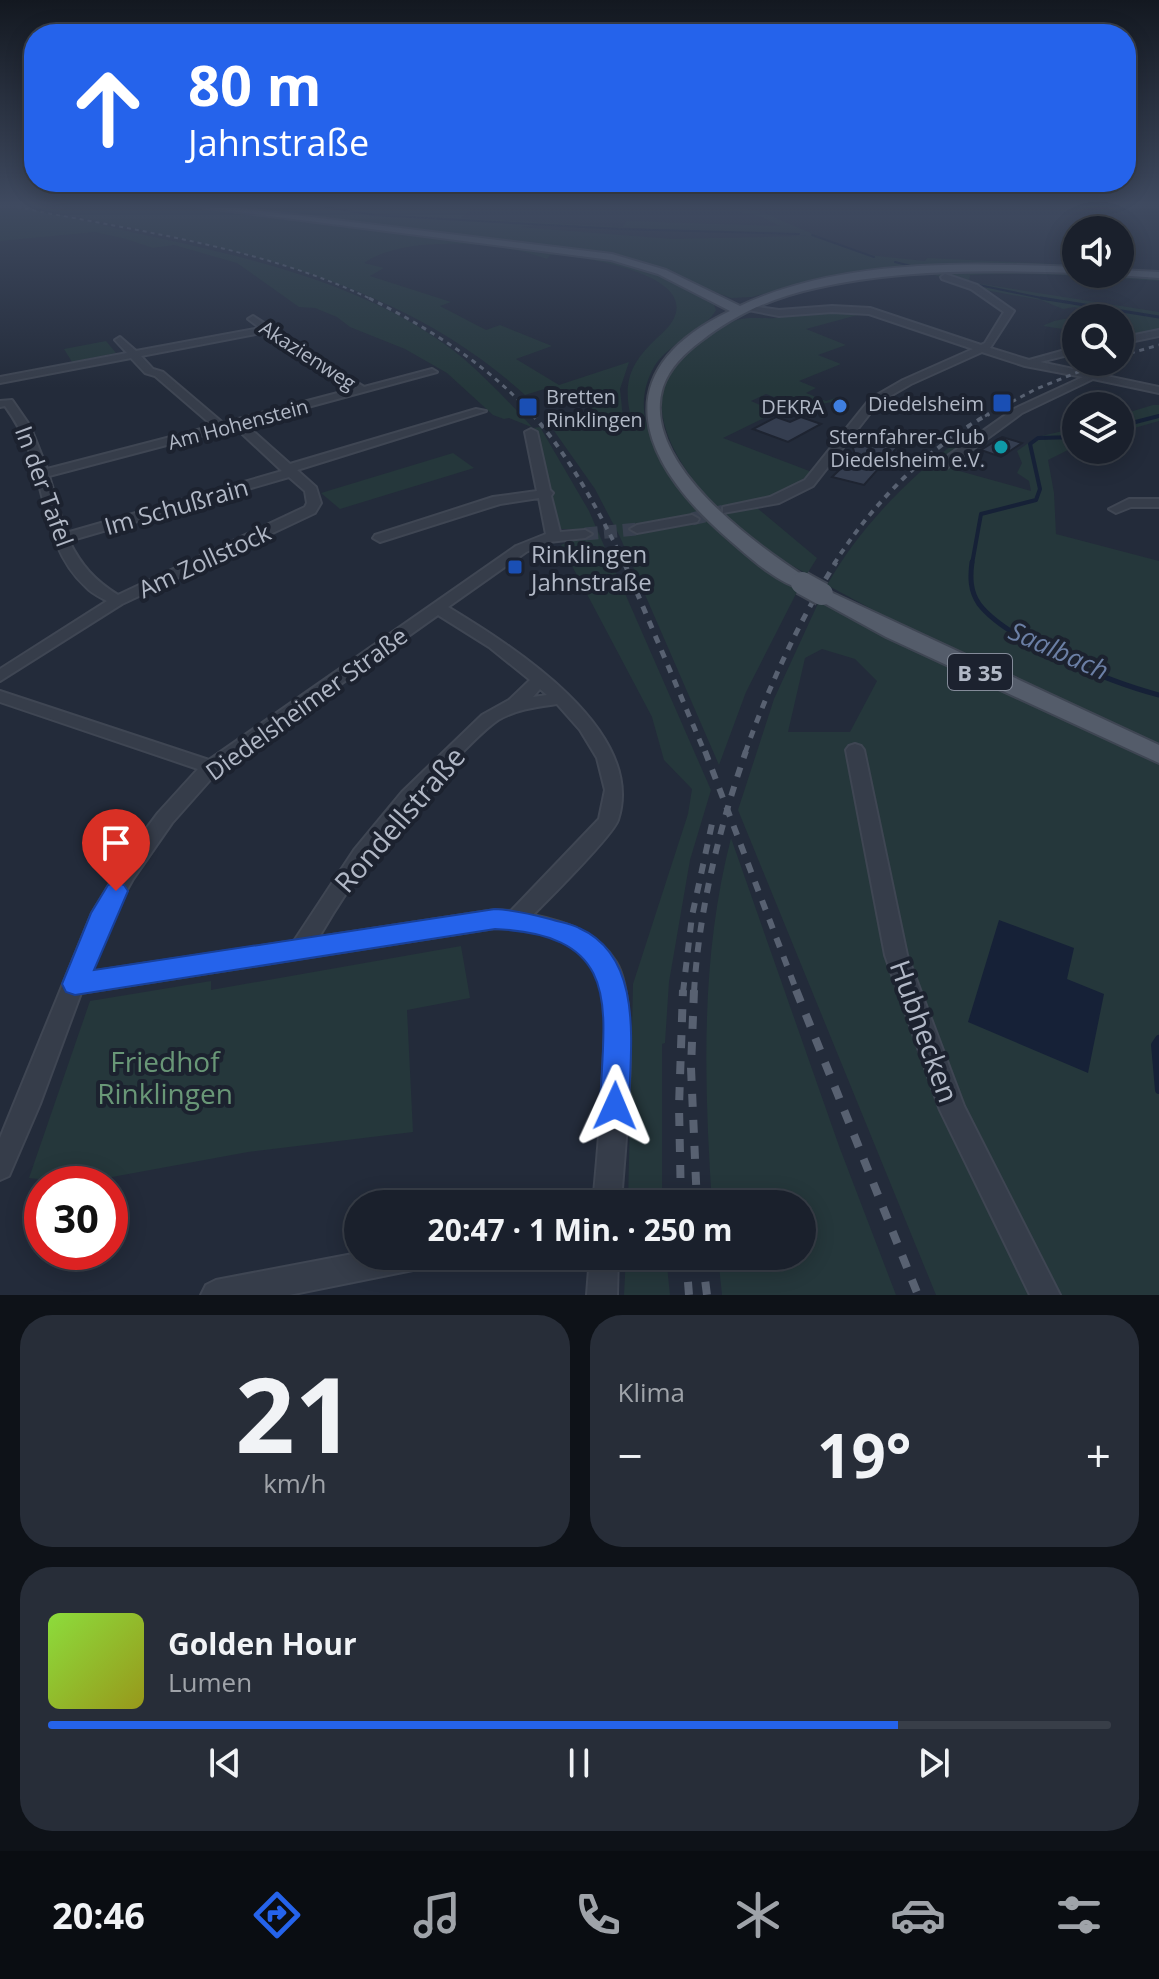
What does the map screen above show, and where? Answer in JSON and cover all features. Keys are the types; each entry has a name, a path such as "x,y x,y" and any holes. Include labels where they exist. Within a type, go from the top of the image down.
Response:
{"main road":[{"path":"647,267 704,293 721,309 770,298"},
{"name":"B 35","path":"1062,270 895,273 825,283 742,309 721,309 657,380 652,394 653,421 675,468 704,506 752,550 812,589 894,632 1149,750"},
{"path":"1134,274 1159,275"}],"street":[{"path":"728,510 774,500 809,483 874,401 907,382 989,345 1009,311 974,287 943,273"},
{"path":"721,309 758,316 832,309 870,311 1029,364 1159,390"},
{"path":"742,309 789,313"},
{"path":"742,309 758,316"},
{"name":"Akazienweg","path":"253,319 363,391"},
{"path":"0,380 267,329"},
{"path":"1134,338 1159,333"},
{"path":"120,340 149,371 159,374 222,428"},
{"path":"1029,364 1062,353"},
{"name":"Am Hohenstein","path":"43,474 432,372"},
{"path":"943,465 1018,411 1091,377"},
{"name":"In der Tafel","path":"0,389 4,403 19,415 34,442 60,539 77,567 99,593 117,601"},
{"name":"Im Schußrain","path":"60,539 480,411"},
{"name":"Am Zollstock","path":"0,676 117,601 310,510 314,503 311,490 238,424"},
{"path":"531,432 547,493 554,537"},
{"path":"380,538 498,500 547,493"},
{"path":"1116,509 1129,503 1159,503"},
{"path":"637,529 692,519"},
{"name":"Diedelsheimer Straße","path":"0,1167 27,1111 104,913 141,848 179,799 211,767 521,549 554,537 585,534"},
{"path":"438,608 482,633 562,698 599,750 613,782 614,808 595,837 516,920"},
{"path":"514,705 541,678"},
{"path":"0,696 211,767"},
{"path":"514,705 562,698"},
{"name":"Rondellstraße","path":"301,949 324,907 376,837 432,773 491,717 514,705"},
{"name":"Hubhecken","path":"855,750 896,955 953,1110 1045,1295"},
{"path":"75,984 495,919 516,920 556,929 586,943 607,967 617,1005 608,1190"},
{"path":"216,1295 344,1270"},
{"path":"602,1295 603,1270"}],"green space":[{"path":"243,267 277,267 306,276 390,311 464,359 532,427 493,415 447,373 405,349 350,327 337,317 315,308 299,307"},
{"path":"622,267 649,269 714,305 716,310 660,359 649,378 644,411 649,433 659,454 703,514 757,560 799,588 746,692 719,765 620,537 595,489 545,418 587,415 595,423 631,418 628,395 630,376 639,358 674,318 676,302 668,290 653,279"},
{"path":"649,267 1007,267 817,280 752,297 731,298"},
{"path":"291,268 384,268 370,276 451,302 440,306 486,330 500,325 552,346 516,359 559,385 629,362 620,389 623,418 608,417 551,387 525,395 472,353 414,318 354,290"},
{"path":"1062,272 1062,275 970,275 969,282 1108,304 1062,304 1062,309 1041,300 974,288 928,273"},
{"path":"1134,275 1159,276 1159,281 1134,279"},
{"path":"1134,308 1159,312 1159,330 1134,335"},
{"path":"825,311 865,313 806,329 846,345 818,355 841,364 799,381 816,388 806,393 826,401 838,397 843,399 804,404 766,394 751,401 776,412 723,438 812,472 783,491 750,502 817,558 807,574 760,545 704,493 681,463 666,431 661,400 669,370 693,343 739,319 776,318"},
{"path":"1062,320 1062,329 1043,326"},
{"path":"106,341 116,353 72,362 64,349"},
{"path":"1159,405 1159,421 1134,428 1134,411"},
{"path":"540,427 589,511 711,790 690,860 669,982 665,1043 662,1044 662,1190 628,1190 633,984 688,814 692,789 664,760 652,717 561,545 575,538 571,529 560,529 534,428"},
{"path":"1062,431 1062,453 1048,460 1054,493 1056,534 1159,561 1159,746 877,612 827,585 855,542 888,503 925,467 965,435 980,439 945,467 1031,491 1029,481 1017,473 1022,463 1017,451 1037,437"},
{"path":"453,453 474,468 340,509 321,493"},
{"path":"820,599 1159,765 1159,1295 936,1295 738,810 774,699","holes":["822,649 855,659 877,681 850,732 788,732 805,658"]},
{"path":"731,838 839,1146 896,1295 722,1295 719,1270 816,1270 816,1190 711,1190 707,1020 709,975 721,883"},
{"name":"Friedhof Rinklingen","path":"461,946 470,998 407,1010 413,1132 248,1152 128,1174 128,1166 33,1166 90,1001 211,981 211,990"},
{"path":"625,1270 667,1270 670,1295 624,1295"}],"water":[{"path":"999,920 1074,948 1067,979 1104,994 1088,1073 968,1022"}],"building":[{"path":"776,417 790,422 801,417 821,424 788,442 753,429"},
{"path":"877,433 903,441 864,485 832,477 855,455 853,448 859,441 870,440"},
{"name":"Sternfahrer-Club Diedelsheim e.V.","path":"1002,437 1022,443 1001,457 981,450"}],"waterway":[{"path":"974,284 1043,298"},
{"path":"1043,298 1159,317"},
{"path":"1043,298 1051,300"},
{"name":"Saalbach","path":"1134,422 1159,416"},
{"name":"Saalbach","path":"972,564 981,514 1036,500 1040,489 1030,444 1038,438 1062,437"},
{"name":"Saalbach","path":"972,562 971,584 976,599 993,618 1012,632 1089,671 1159,695"},
{"name":"Saalbach","path":"1159,1039 1155,1045 1159,1090"}],"tunnel":[{"path":"692,519 728,510"},
{"path":"585,534 637,529"}],"railway":[{"path":"292,267 371,299"},
{"path":"371,299 415,323 477,364 534,416"},
{"path":"1134,352 1159,345"},
{"path":"985,416 1068,376"},
{"path":"532,414 572,467 624,563"},
{"path":"834,564 865,520 902,480 944,443 989,414"},
{"path":"745,753 785,655 836,562"},
{"path":"624,563 705,753"},
{"path":"705,751 727,809"},
{"path":"727,809 746,751"},
{"path":"694,992 700,931 727,809"},
{"path":"727,809 797,992"},
{"path":"683,992 692,916 713,819"},
{"path":"681,1190 679,1106 683,990"},
{"path":"694,990 691,1068 696,1190"},
{"path":"796,990 918,1295"},
{"path":"687,1270 689,1295"},
{"path":"704,1270 707,1295"}],"place":[{"name":"Diedelsheim","path":"1002,403"},
{"name":"DEKRA","path":"840,406"},
{"name":"Bretten Rinklingen","path":"528,407"},
{"name":"Sternfahrer-Club Diedelsheim e.V.","path":"1001,447"},
{"name":"Rinklingen Jahnstraße","path":"515,567"}],"route":[{"path":"116,891 75,984 495,919 516,920 573,935 598,954 607,967 612,983 617,1005 615,1106"}]}
